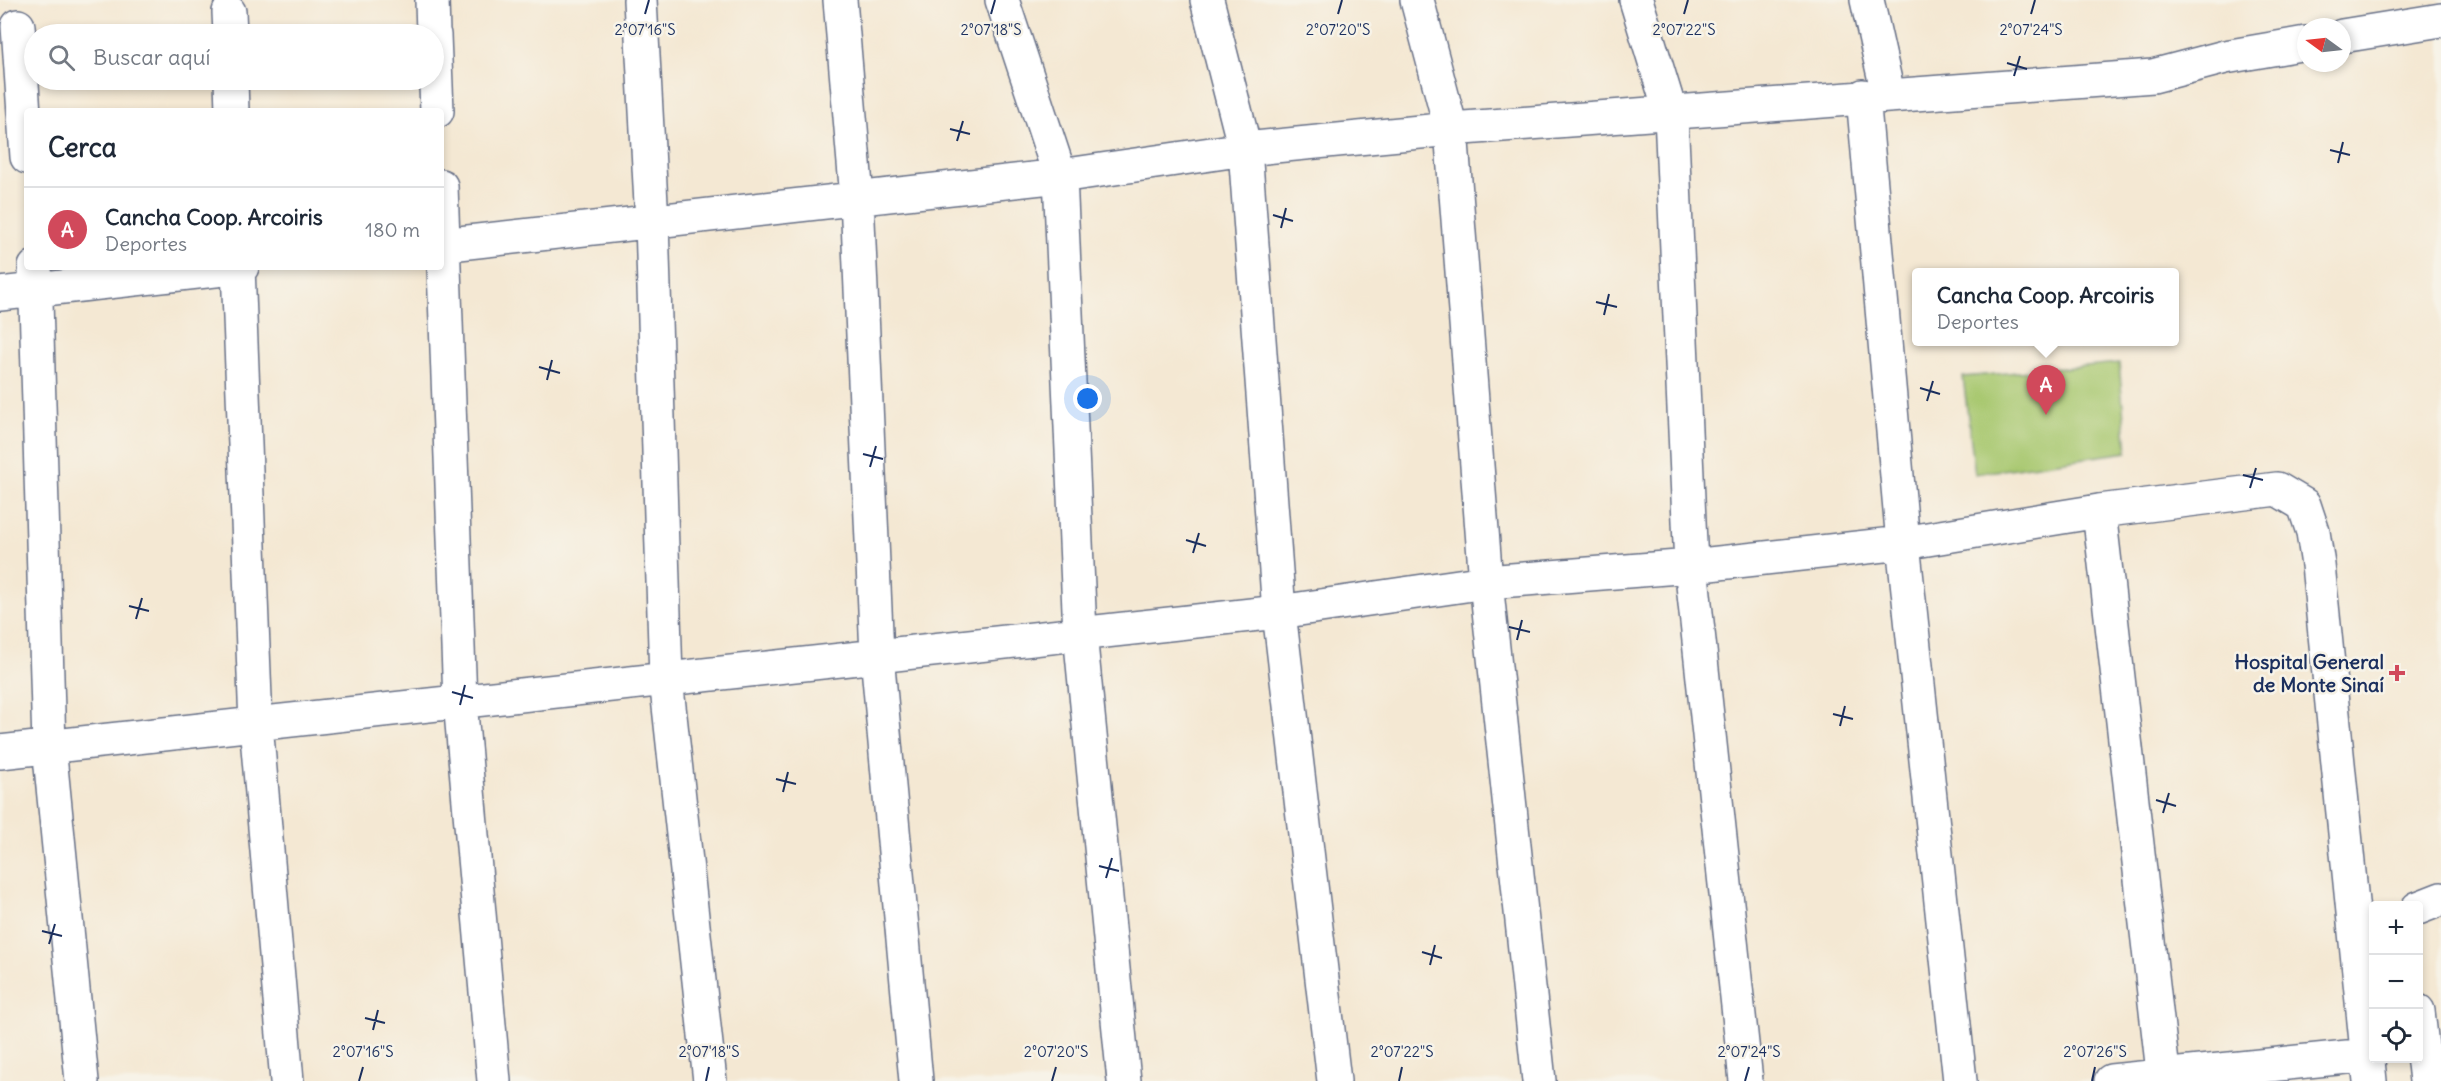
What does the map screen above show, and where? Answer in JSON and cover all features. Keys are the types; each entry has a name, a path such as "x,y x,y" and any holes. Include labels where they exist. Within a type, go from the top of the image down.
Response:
{"street":[{"path":"432,0 433,24"},
{"path":"640,0 652,222 666,679 710,1081"},
{"path":"840,0 857,198 877,655 916,1081"},
{"path":"1002,0 1060,176 1080,633 1124,1081"},
{"path":"1207,0 1245,149 1279,612 1334,1081"},
{"path":"1417,0 1450,129 1486,582 1539,1081"},
{"path":"1636,0 1671,114 1691,566 1746,1081"},
{"path":"1867,0 1876,95 1903,543 1960,1081"},
{"path":"2351,33 2407,12 2441,20"},
{"path":"18,26 24,113"},
{"path":"444,245 1060,176 1245,149 1450,129 1671,114 1876,95 2025,87 2153,76 2225,57 2297,45"},
{"path":"231,90 232,108"},
{"path":"436,90 437,108"},
{"path":"0,294 36,278 184,270"},
{"path":"240,270 256,724 287,1081"},
{"path":"443,270 460,701 494,1081"},
{"path":"36,278 50,746 82,1081"},
{"path":"0,752 1279,612 1486,582 1691,566 1903,543 2099,511 2277,489 2304,505 2313,532 2369,1068 2111,1081"},
{"path":"2099,511 2163,1078"},
{"path":"2423,906 2441,899"},
{"path":"2423,1055 2426,1081"}],"green space":[{"path":"2119,363 2127,452 1975,474 1963,377"}],"place":[{"name":"Cancha Coop. Arcoiris","path":"2046,415"},
{"name":"Hospital General de Monte Sinaí","path":"2397,673"}]}
